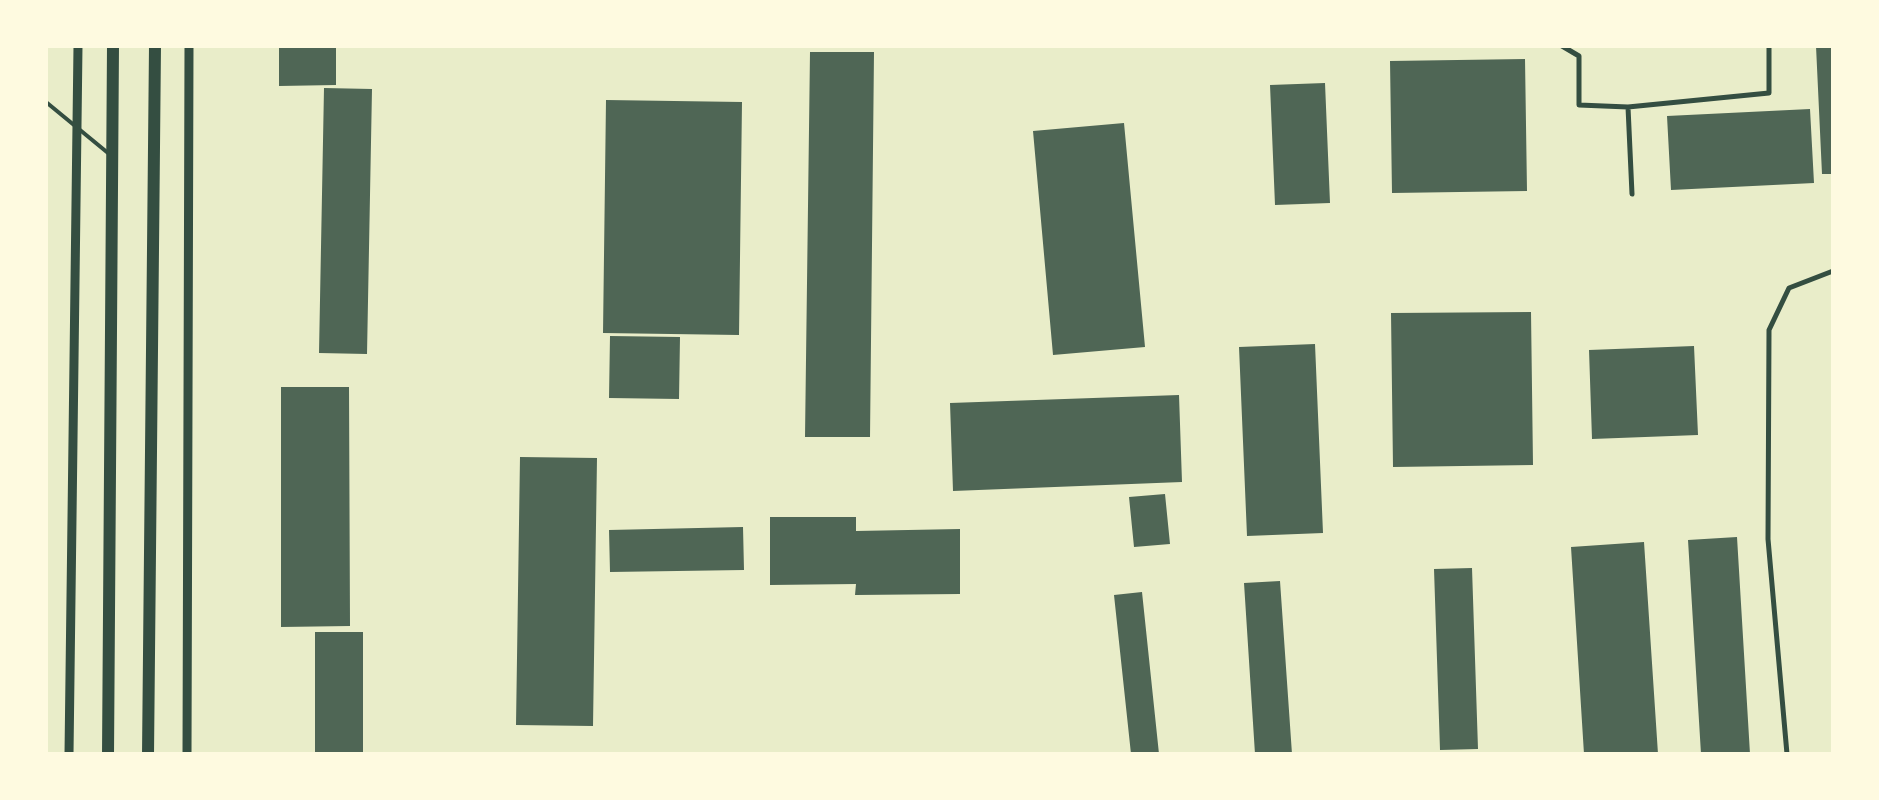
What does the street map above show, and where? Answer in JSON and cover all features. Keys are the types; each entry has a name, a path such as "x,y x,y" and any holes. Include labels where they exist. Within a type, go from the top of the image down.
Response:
{"main road":[{"path":"108,754 113,46"},
{"path":"148,754 154,46"}],"street":[{"path":"68,754 78,46"},
{"path":"187,754 189,46"},
{"path":"1562,46 1579,56 1579,105 1628,107 1768,93 1769,46"},
{"path":"1628,107 1632,194"},
{"path":"1787,754 1768,539 1769,330 1789,288 1833,271"}],"lane":[{"path":"46,102 112,156"}],"building":[{"path":"279,46 336,46 336,85 279,86"},
{"path":"1816,46 1833,46 1833,174 1822,174"},
{"path":"810,52 874,52 870,437 805,437"},
{"path":"1525,59 1527,191 1392,193 1390,61"},
{"path":"1325,83 1330,203 1275,205 1270,85"},
{"path":"324,88 372,89 367,354 319,353"},
{"path":"606,100 742,102 739,335 603,333"},
{"path":"1810,109 1814,183 1671,190 1667,116"},
{"path":"1124,123 1145,347 1053,355 1033,131"},
{"path":"1531,312 1533,465 1393,467 1391,313"},
{"path":"610,336 680,337 679,399 609,398"},
{"path":"1315,344 1323,533 1247,536 1239,347"},
{"path":"1694,346 1698,435 1592,439 1589,350"},
{"path":"281,387 349,387 350,626 281,627"},
{"path":"1179,395 1182,482 953,491 950,403"},
{"path":"520,457 597,458 593,726 516,725"},
{"path":"1165,494 1170,544 1134,547 1129,497"},
{"path":"770,517 856,517 856,531 960,529 960,594 855,595 856,584 770,585"},
{"path":"743,527 744,570 610,572 609,530"},
{"path":"1737,537 1750,754 1701,754 1688,540"},
{"path":"1644,542 1658,754 1584,754 1571,547"},
{"path":"1472,568 1478,749 1440,750 1434,569"},
{"path":"1280,581 1292,754 1255,754 1244,583"},
{"path":"1142,592 1159,754 1131,754 1114,595"},
{"path":"315,632 363,632 363,754 315,754"}]}
